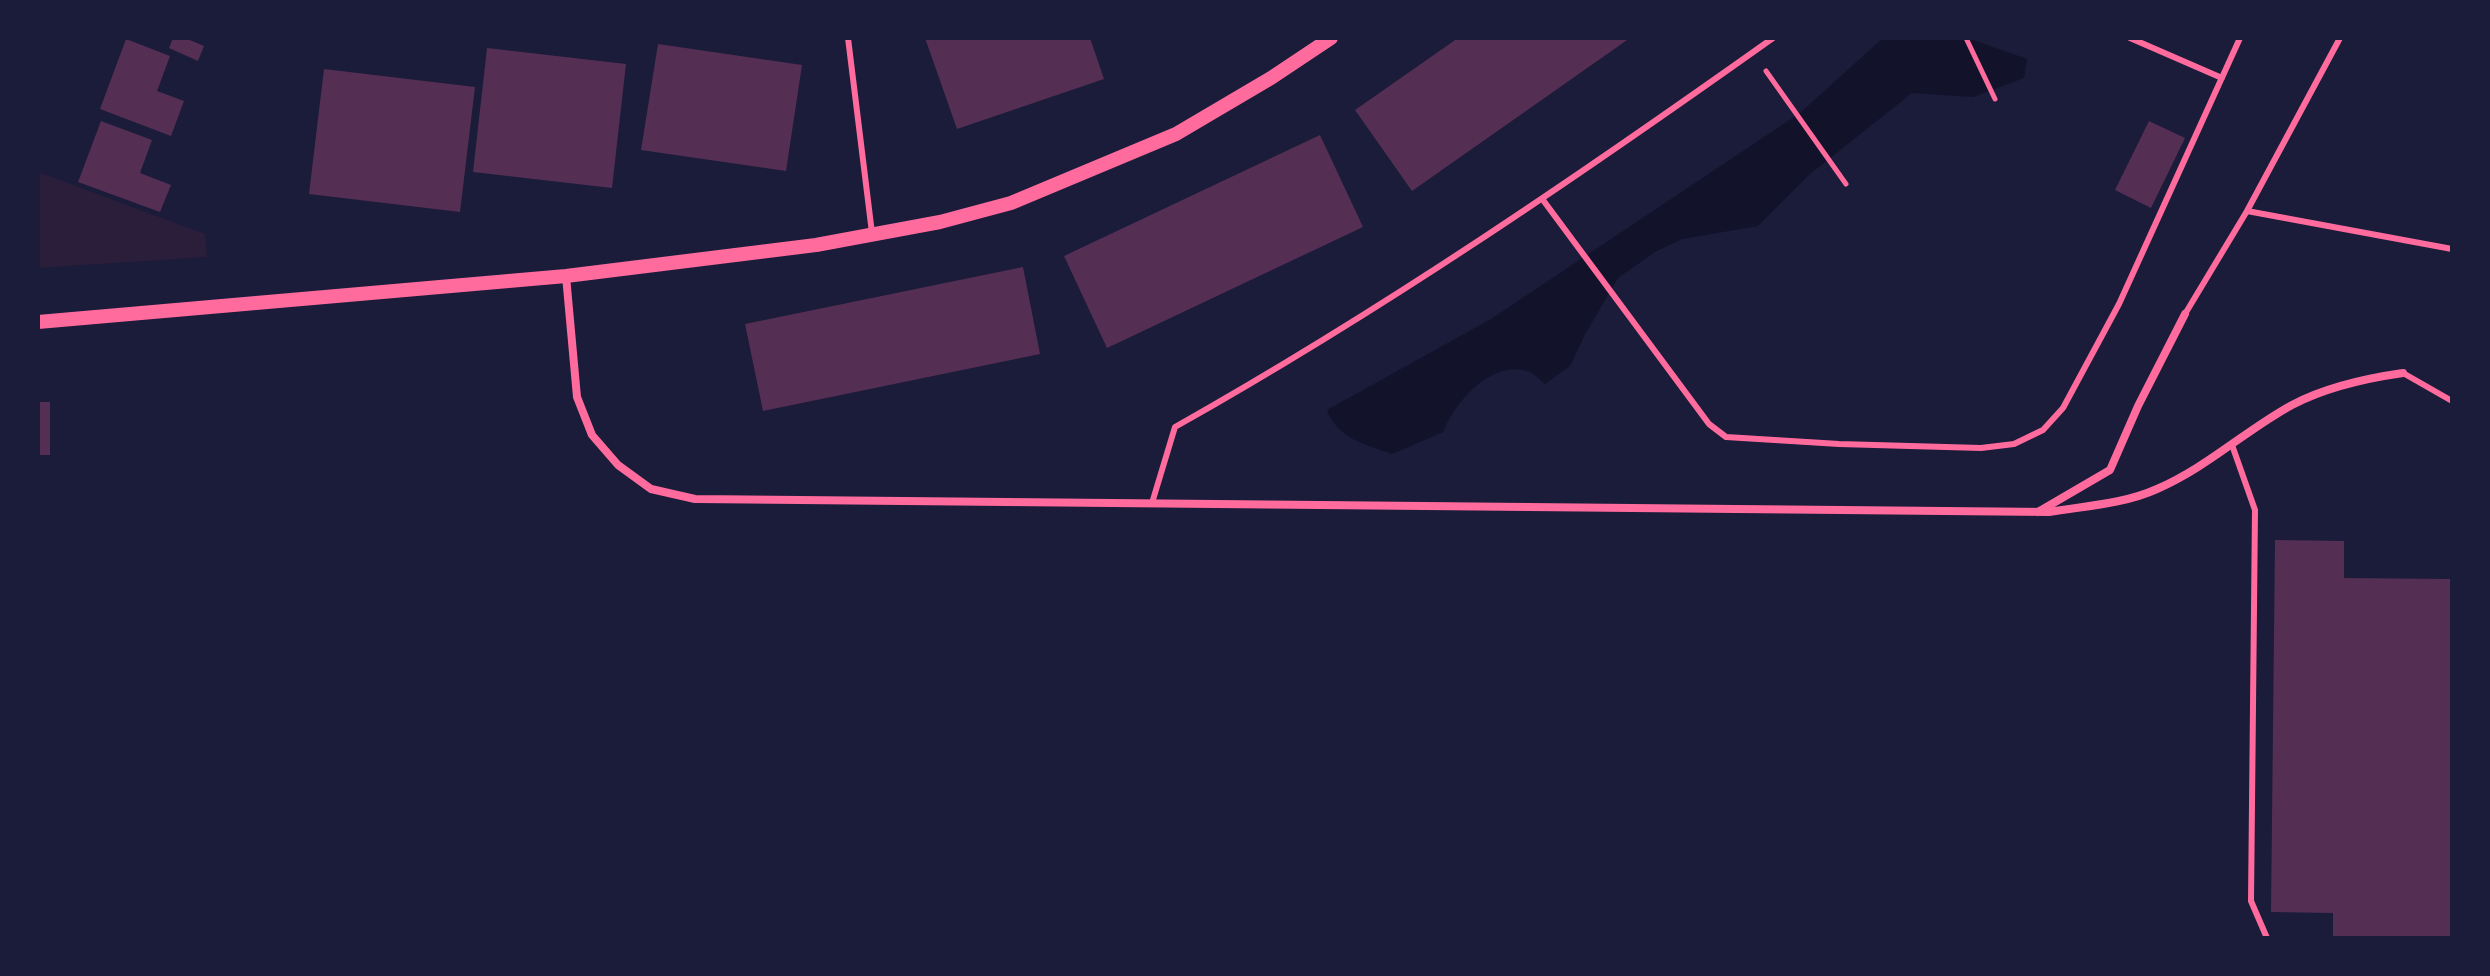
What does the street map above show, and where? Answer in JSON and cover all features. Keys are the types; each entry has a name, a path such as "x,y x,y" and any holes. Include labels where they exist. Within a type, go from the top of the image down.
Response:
{"street":[{"path":"38,322 566,276 816,245 940,222 1011,203 1176,134 1271,78 1331,38"},
{"path":"566,276 577,397 592,435 618,465 651,489 695,499 2037,512 2115,501 2156,490 2293,404 2367,378 2403,373"},
{"path":"2037,512 2110,470 2138,406 2185,314"}],"lane":[{"path":"848,38 873,236"},
{"path":"1152,503 1175,427 1543,200 1773,38"},
{"path":"2130,38 2222,78"},
{"path":"1543,200 1709,424 1726,437 1981,448 2014,444 2043,430 2063,408 2119,304 2240,38"},
{"path":"2185,314 2247,211 2340,38"},
{"path":"2247,211 2452,249"},
{"path":"2403,373 2452,401"},
{"path":"2232,445 2255,510 2251,901 2267,938"}],"path":[{"path":"1966,38 1995,99"},
{"path":"1753,53 1846,184"}],"shaded area":[{"path":"1883,38 1968,38 2027,59 2024,78 1973,97 1912,93 1810,174 1758,226 1682,239 1655,252 1618,278 1570,366 1545,384 1532,373 1516,369 1502,371 1489,377 1466,396 1443,432 1392,454 1345,434 1332,420 1327,410 1491,319 1800,113"},
{"path":"38,172 205,234 207,257 38,268"}],"building":[{"path":"173,38 185,38 204,46 198,61 169,48"},
{"path":"925,38 1090,38 1104,79 957,129"},
{"path":"1458,38 1630,38 1412,191 1355,110"},
{"path":"126,39 170,56 157,91 184,101 171,136 100,109"},
{"path":"658,44 802,65 786,171 641,150"},
{"path":"487,48 626,64 612,188 473,172"},
{"path":"324,69 475,87 460,212 309,194"},
{"path":"101,121 152,140 140,173 171,185 160,212 78,182"},
{"path":"2149,121 2185,138 2151,208 2115,190"},
{"path":"1320,135 1363,227 1107,348 1064,256"},
{"path":"1023,267 1040,354 763,411 745,324"},
{"path":"38,402 50,402 50,455 38,455"},
{"path":"2275,540 2344,541 2344,578 2452,579 2452,938 2333,938 2333,913 2271,912"}]}
